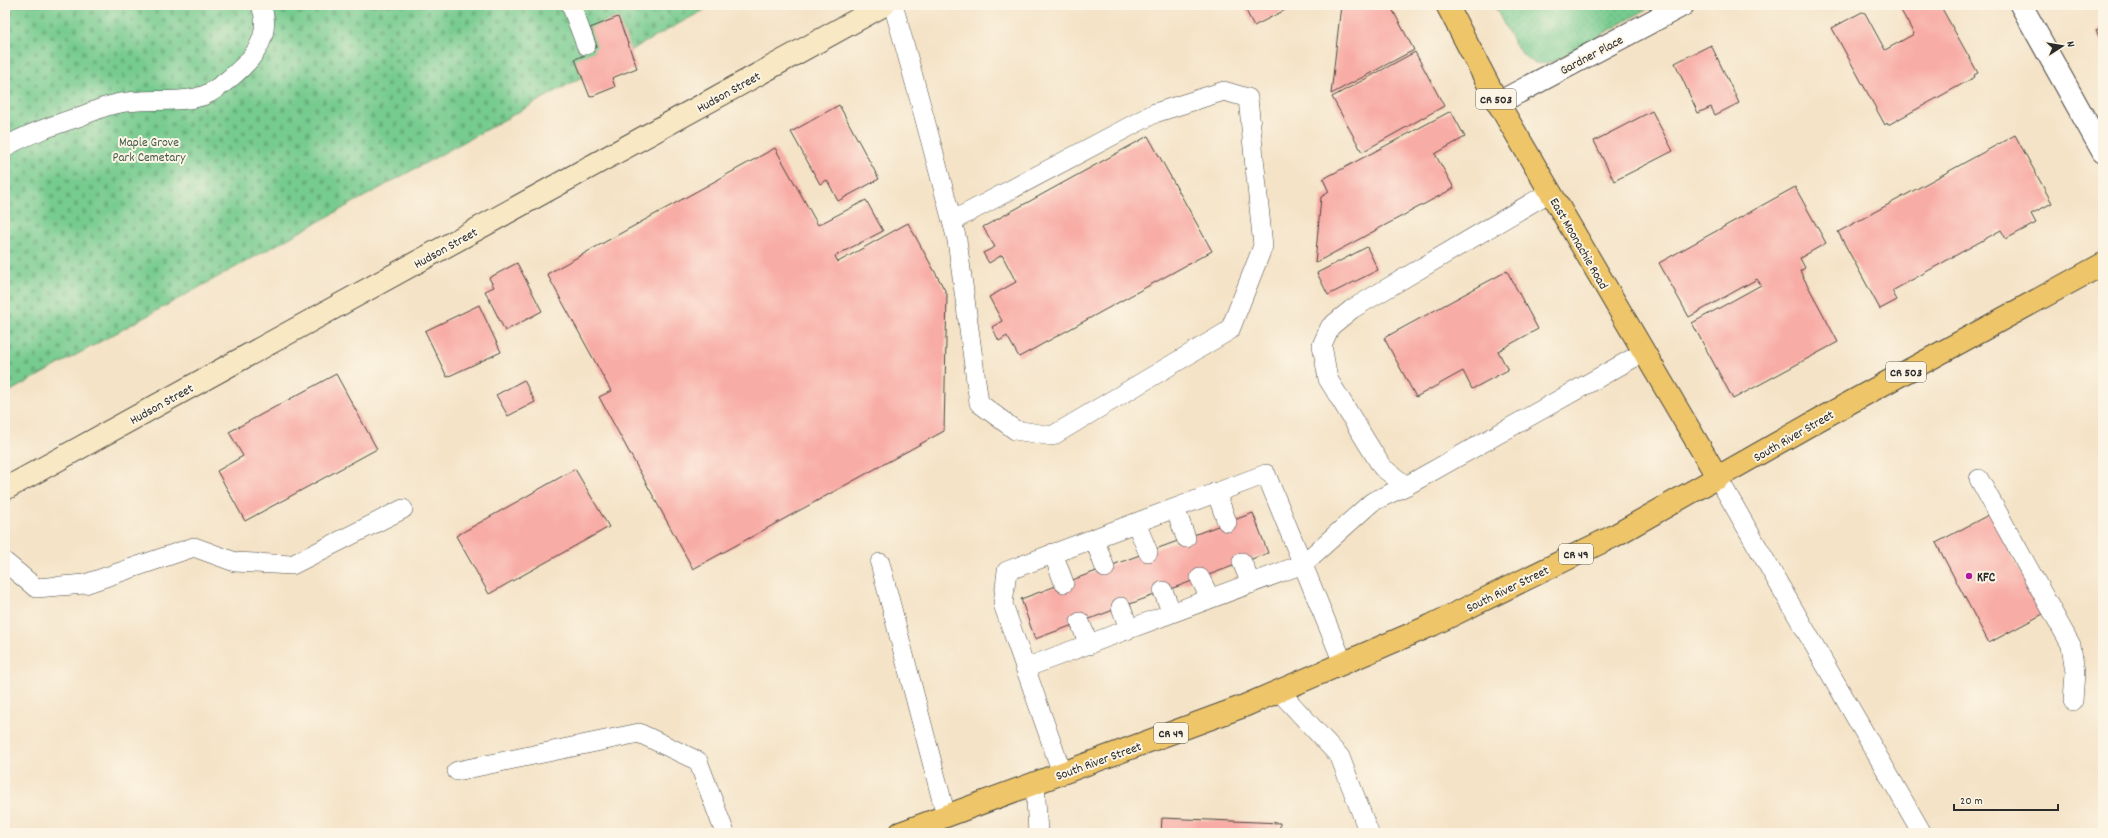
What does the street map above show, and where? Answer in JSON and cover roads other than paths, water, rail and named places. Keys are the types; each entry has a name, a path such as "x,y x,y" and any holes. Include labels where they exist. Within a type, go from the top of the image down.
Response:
{"main road":[{"name":"Hudson Street","path":"5,489 884,5"},
{"name":"East Moonachie Road","path":"1447,5 1498,102 1718,478"},
{"name":"South River Street","path":"900,833 1244,706 1432,625 1614,536 1820,419 2103,264"}],"street":[{"name":"Gardner Place","path":"1498,102 1684,5"},
{"path":"2021,5 2103,152"}],"lane":[{"path":"5,147 27,135 114,104 129,101 194,98 215,91 237,74 254,56 266,27 265,15 261,5"},
{"path":"571,5 586,45"},
{"path":"893,5 957,240 979,403 1015,430 1052,436 1230,330 1263,246 1248,98 1224,91 1155,113 952,221"},
{"path":"1406,486 1382,467 1328,379 1322,345 1330,327 1352,309 1550,192"},
{"path":"1025,668 1303,564 1372,502 1406,486 1644,352"},
{"path":"1062,773 1003,604 1007,571 1266,474 1343,663"},
{"path":"1718,478 1922,833"},
{"path":"1980,479 2071,644 2075,672 2073,701"},
{"path":"1216,492 1227,522"},
{"path":"1175,508 1186,538"},
{"path":"5,562 36,588 85,584 194,547 235,562 292,565 403,509"},
{"path":"1136,523 1148,552"},
{"path":"1094,538 1105,568"},
{"path":"1053,553 1064,583"},
{"path":"1242,562 1251,584"},
{"path":"880,563 946,816"},
{"path":"1200,578 1210,598"},
{"path":"1163,591 1172,613"},
{"path":"1121,607 1129,629"},
{"path":"1080,622 1089,645"},
{"path":"1279,691 1340,757 1370,833"},
{"path":"457,771 639,733 698,761 725,833"},
{"path":"1035,783 1038,833"}],"place":[{"name":"KFC","path":"1969,576"}],"park label":[{"name":"Maple Grove Park Cemetary","path":"149,148"}]}
